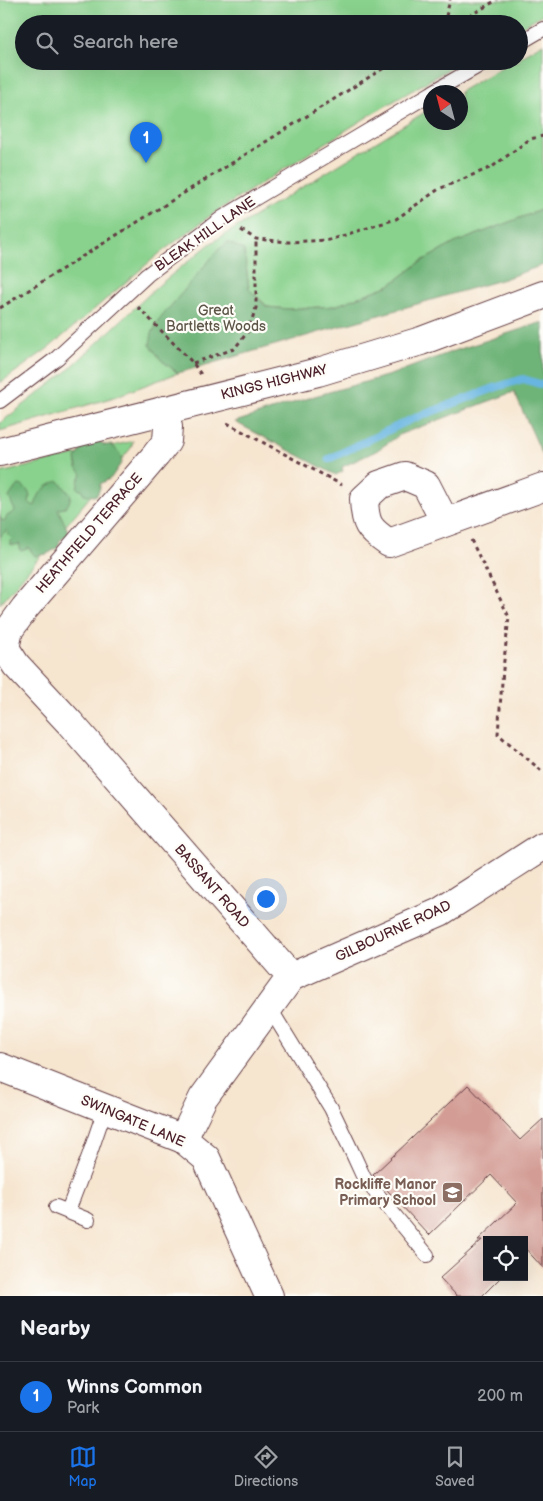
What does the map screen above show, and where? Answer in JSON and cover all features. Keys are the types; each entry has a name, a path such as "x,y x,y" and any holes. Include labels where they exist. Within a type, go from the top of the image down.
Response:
{"street":[{"name":"KINGS HIGHWAY","path":"0,452 164,410 218,409 318,372 421,341 543,295"},
{"name":"HEATHFIELD TERRACE","path":"2,651 9,630 25,608 167,441 168,426 164,410"},
{"path":"453,520 426,485 406,476 379,485 364,499 365,516 373,532 389,543 453,520 543,487"},
{"name":"BASSANT ROAD","path":"2,651 70,723 291,977"},
{"name":"GILBOURNE ROAD","path":"291,977 440,912 543,846"},
{"path":"183,1139 203,1098 291,977"},
{"name":"SWINGATE LANE","path":"0,1067 183,1139 206,1158 269,1296"}],"lane":[{"path":"528,38 543,29"},
{"name":"BLEAK HILL LANE","path":"446,85 472,70"},
{"name":"BLEAK HILL LANE","path":"0,401 57,358 147,275 222,218 423,98"},
{"path":"269,1007 331,1108 364,1178 427,1255"},
{"path":"88,1220 62,1209 89,1156 105,1108"}],"path":[{"path":"446,15 450,0"},
{"path":"471,15 497,0"},
{"path":"0,308 381,70"},
{"path":"222,218 256,239 288,242 328,240 396,219 439,189 492,168 530,139 543,136"},
{"path":"194,363 234,349 247,333 256,308 256,239"},
{"path":"126,295 194,363 218,409 230,423 338,482 364,499"},
{"path":"453,520 509,617 498,734 543,772"}],"green space":[{"path":"0,0 543,0 543,14 528,23 528,15 15,15 15,70 447,70 372,114 214,213 160,253 50,347 0,383"},
{"path":"543,43 543,209 455,243 422,261 390,285 335,306 288,309 268,307 249,289 244,250 161,360 178,373 111,398 0,431 0,423 65,373 159,285 211,243 423,113 423,130 468,130 468,87 497,70 528,70 528,52"},
{"name":"Great Bartletts Woods","path":"543,209 543,265 504,279 178,373 161,360 150,345 152,333 159,320 218,250 228,242 244,250 249,289 267,307 288,309 335,306 390,285 422,261 455,243"},
{"path":"543,322 543,456 514,392 401,434 376,451 342,467 343,471 336,475 235,422 311,397 390,375 451,352"},
{"path":"97,439 104,445 111,445 115,448 120,454 122,462 111,478 100,484 97,495 93,496 84,494 83,490 77,488 82,474 77,468 76,458 86,442"},
{"path":"133,441 131,448 0,604 0,473"},
{"path":"59,481 71,495 69,503 65,508 58,509 69,533 60,540 58,547 47,554 35,556 28,547 21,551 19,549 20,544 10,544 12,539 7,534 7,530 0,537 0,516 2,521 5,520 7,516 15,511 9,497 16,487 20,485 27,490 30,497 29,503 35,506 43,490"}],"building":[{"path":"468,1085 520,1140 543,1119 543,1268 528,1251 528,1236 483,1236 483,1281 497,1281 482,1296 457,1296 440,1278 482,1240 478,1240 517,1203 491,1175 429,1235 373,1175"}],"waterway":[{"path":"329,459 410,420 497,387 523,379 543,385"}],"place":[{"name":"Winns Common","path":"146,163"},
{"name":"Rockliffe Manor Primary School","path":"452,1192"}]}
